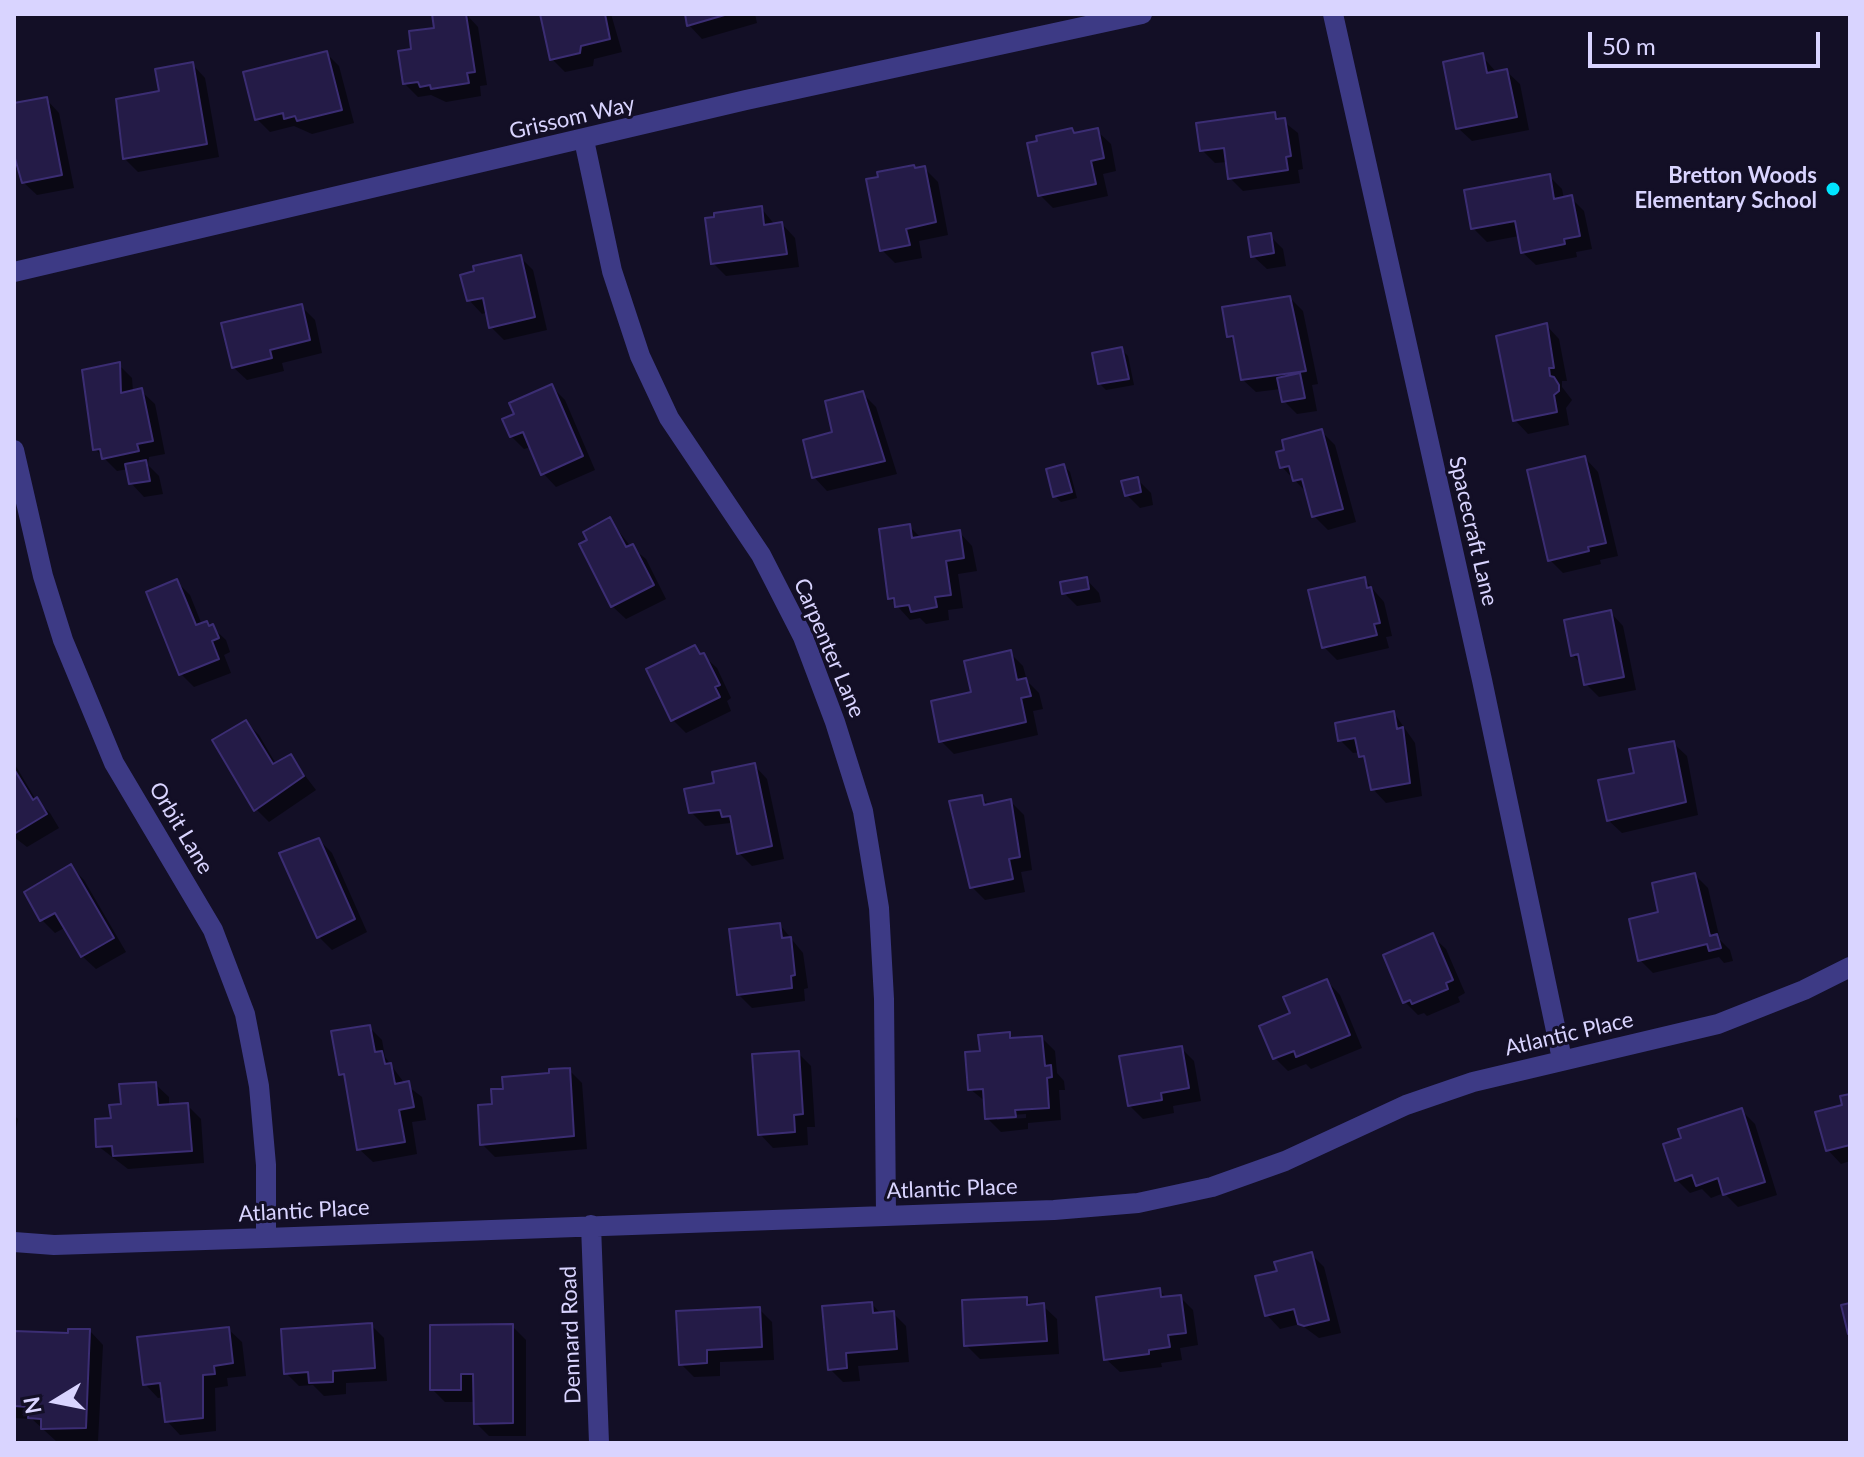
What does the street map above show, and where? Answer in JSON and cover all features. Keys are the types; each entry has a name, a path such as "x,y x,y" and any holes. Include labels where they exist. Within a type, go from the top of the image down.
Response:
{"street":[{"name":"Grissom Way","path":"14,272 746,100 1142,14"},
{"name":"Spacecraft Lane","path":"1333,14 1482,680 1562,1059"},
{"name":"Carpenter Lane","path":"584,140 612,271 640,356 669,418 761,555 803,637 835,722 863,811 879,908 886,1215"},
{"name":"Orbit Lane","path":"14,450 43,576 63,640 114,763 213,930 245,1014 259,1086 266,1165 266,1238"},
{"name":"Atlantic Place","path":"14,1242 54,1245 266,1238 1138,1203 1212,1187 1285,1161 1406,1105 1473,1082 1718,1024 1804,990 1850,967"},
{"name":"Dennard Road","path":"591,1225 599,1443"}],"building":[{"path":"432,14 466,14 475,72 467,73 469,83 431,89 430,85 420,87 418,82 403,84 398,51 411,49 409,31 434,28"},
{"path":"540,14 605,14 610,39 581,46 580,53 550,60"},
{"path":"685,14 728,14 687,26"},
{"path":"327,51 342,110 297,121 295,116 284,119 283,113 255,120 243,72"},
{"path":"1483,53 1487,73 1507,69 1517,117 1456,129 1443,62"},
{"path":"193,62 207,144 123,159 116,99 159,91 155,69"},
{"path":"47,97 62,175 22,183 14,155 14,103"},
{"path":"1275,112 1276,119 1285,118 1291,156 1286,157 1288,170 1228,179 1224,148 1200,151 1196,123"},
{"path":"1072,128 1074,133 1098,128 1104,158 1091,161 1096,184 1038,196 1027,143 1037,141 1036,136"},
{"path":"914,165 915,168 925,166 936,222 906,229 910,245 880,251 866,179 878,177 877,172"},
{"path":"1550,174 1554,199 1572,195 1580,236 1564,239 1565,244 1521,253 1515,221 1471,229 1464,190"},
{"path":"762,206 764,225 782,222 787,254 711,264 705,218 714,217 714,213"},
{"path":"1271,233 1274,253 1251,257 1248,237"},
{"path":"521,255 535,317 489,328 483,298 467,301 460,275 474,271 473,266"},
{"path":"1290,296 1306,371 1241,380 1233,336 1227,337 1222,307"},
{"path":"302,304 310,340 270,350 272,358 232,368 221,323"},
{"path":"1547,323 1554,368 1549,368 1550,376 1559,385 1559,391 1554,395 1557,412 1513,421 1496,336"},
{"path":"1122,347 1129,379 1098,384 1092,353"},
{"path":"120,362 121,393 142,388 153,441 137,444 139,451 102,459 100,449 93,450 82,370"},
{"path":"1300,373 1305,398 1282,402 1277,378"},
{"path":"552,384 583,456 541,475 523,432 510,437 502,419 514,414 509,403"},
{"path":"863,391 885,461 812,478 803,440 832,432 825,401"},
{"path":"1322,429 1343,509 1312,517 1302,479 1293,481 1289,466 1280,468 1276,452 1284,450 1282,440"},
{"path":"1585,456 1606,543 1588,547 1589,551 1548,561 1527,470"},
{"path":"146,460 150,481 129,484 125,464"},
{"path":"1064,464 1072,492 1053,497 1046,469"},
{"path":"1138,477 1141,492 1125,496 1121,481"},
{"path":"610,517 626,547 633,544 654,585 611,607 579,544 587,540 583,532"},
{"path":"910,524 912,538 960,530 964,558 946,561 951,595 935,597 937,607 911,612 909,605 895,607 894,598 888,599 879,529"},
{"path":"1087,577 1089,589 1062,594 1060,582"},
{"path":"1365,577 1367,588 1371,587 1380,623 1374,624 1377,635 1322,648 1308,590"},
{"path":"177,579 196,625 207,621 209,626 213,624 219,638 212,641 219,659 179,675 146,592"},
{"path":"1611,610 1624,677 1584,685 1578,654 1571,656 1564,620"},
{"path":"695,645 700,654 704,653 720,685 715,687 720,697 671,721 646,669"},
{"path":"1011,650 1017,680 1026,678 1031,696 1021,698 1026,722 939,742 931,701 971,692 964,661"},
{"path":"1394,711 1397,729 1403,727 1410,783 1371,790 1364,756 1359,757 1355,738 1338,741 1335,723"},
{"path":"246,720 273,764 291,754 304,776 254,811 212,740"},
{"path":"1674,741 1686,802 1607,821 1598,780 1634,773 1629,749"},
{"path":"755,763 772,846 737,854 730,816 722,817 720,810 689,813 684,789 714,783 712,772"},
{"path":"14,769 33,800 37,797 47,814 14,834"},
{"path":"982,795 984,805 1011,799 1020,857 1009,859 1013,879 970,888 949,801"},
{"path":"319,838 355,919 317,938 279,853"},
{"path":"71,864 114,938 81,957 55,913 40,921 24,892"},
{"path":"1695,873 1710,936 1717,934 1721,948 1709,951 1707,944 1638,961 1629,919 1658,912 1652,883"},
{"path":"780,923 782,938 791,937 795,975 791,976 792,988 737,995 729,929"},
{"path":"1433,933 1453,980 1446,983 1448,989 1412,1004 1410,1000 1403,1003 1383,955"},
{"path":"1327,979 1350,1035 1296,1057 1294,1051 1273,1059 1259,1026 1290,1013 1283,997"},
{"path":"370,1025 375,1052 382,1051 385,1064 391,1063 395,1084 409,1081 414,1107 399,1110 405,1142 357,1150 344,1074 339,1075 331,1031"},
{"path":"1010,1032 1010,1038 1042,1036 1045,1066 1051,1065 1052,1077 1047,1078 1049,1108 1015,1110 1016,1117 985,1119 983,1089 968,1090 965,1052 980,1051 978,1035"},
{"path":"1182,1046 1189,1088 1161,1093 1162,1100 1128,1106 1119,1056"},
{"path":"799,1051 803,1114 794,1115 795,1132 758,1135 752,1054"},
{"path":"570,1068 574,1136 480,1145 478,1105 492,1104 491,1089 503,1089 502,1077"},
{"path":"156,1082 158,1105 188,1103 192,1151 113,1156 112,1146 96,1147 95,1119 111,1118 109,1105 121,1104 119,1084"},
{"path":"1850,1094 1850,1145 1826,1151 1815,1112 1842,1105 1840,1096"},
{"path":"1742,1108 1765,1182 1723,1195 1718,1178 1696,1186 1692,1175 1675,1181 1663,1144 1681,1138 1678,1129"},
{"path":"1312,1252 1329,1320 1304,1326 1298,1324 1294,1309 1265,1316 1255,1276 1277,1271 1274,1262"},
{"path":"1160,1288 1161,1297 1181,1295 1186,1333 1168,1335 1170,1347 1149,1350 1149,1354 1104,1360 1096,1297"},
{"path":"1027,1297 1027,1305 1044,1303 1047,1341 964,1346 962,1300"},
{"path":"872,1302 873,1313 894,1311 897,1349 846,1353 847,1368 828,1370 822,1306"},
{"path":"1850,1303 1850,1334 1848,1334 1841,1305"},
{"path":"760,1307 762,1347 707,1350 707,1363 679,1365 676,1311"},
{"path":"372,1323 375,1368 333,1371 333,1382 309,1383 308,1372 284,1374 281,1329"},
{"path":"513,1324 513,1423 474,1424 473,1374 461,1374 461,1390 430,1390 430,1325"},
{"path":"229,1327 233,1363 214,1366 215,1374 203,1375 203,1418 165,1422 160,1383 143,1385 137,1337"},
{"path":"68,1329 90,1329 86,1428 41,1429 41,1419 28,1418 29,1407 14,1406 14,1331 68,1333"}],"place":[{"name":"Bretton Woods Elementary School","path":"1833,189"}]}
